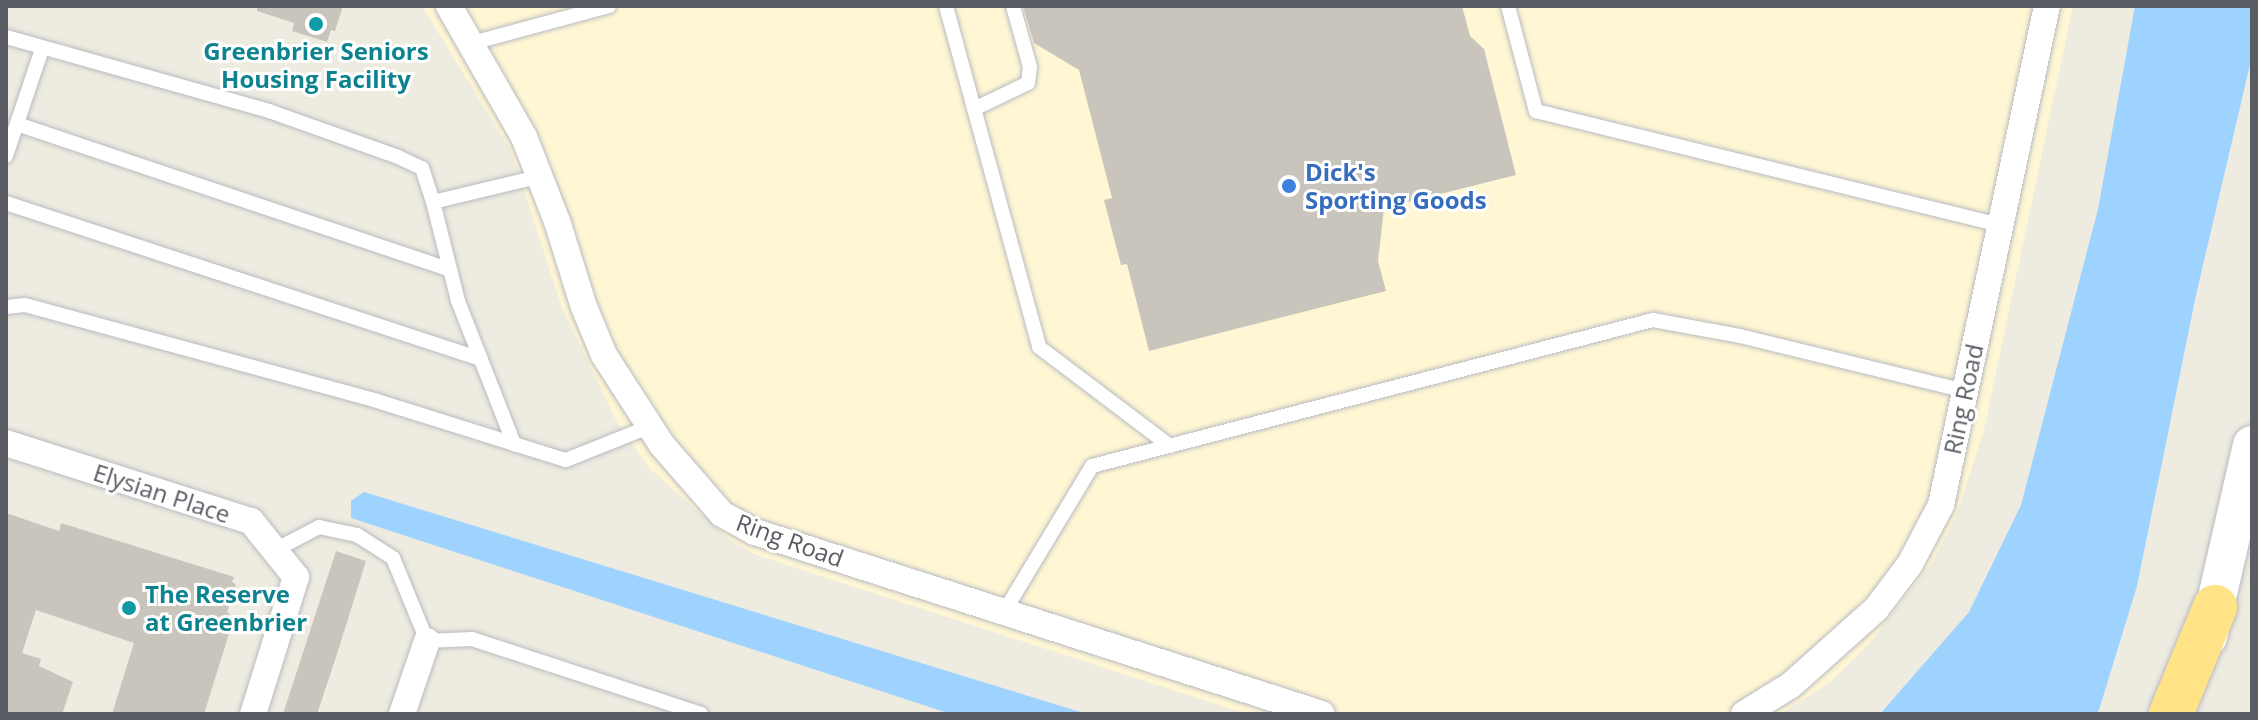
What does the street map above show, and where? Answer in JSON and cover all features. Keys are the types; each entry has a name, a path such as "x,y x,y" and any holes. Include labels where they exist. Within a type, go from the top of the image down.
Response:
{"highway":[{"path":"2171,714 2215,607"}],"main road":[{"path":"2190,714 2252,445"}],"street":[{"name":"Ring Road","path":"449,6 524,137 541,176 599,344 649,427 708,501 739,524 1322,714"},
{"name":"Ring Road","path":"1744,714 1791,685 1876,609 1910,564 1941,505 2047,6"},
{"name":"Elysian Place","path":"6,443 251,521 296,577 253,714"},
{"path":"407,713 427,641"}],"lane":[{"path":"472,43 609,6"},
{"path":"946,6 1039,347 1170,446"},
{"path":"974,109 1028,83 1030,67 1013,6"},
{"path":"1508,6 1536,111 2000,225"},
{"path":"6,37 269,111 422,168 449,269 514,444"},
{"path":"6,156 42,49"},
{"path":"17,124 449,269"},
{"path":"433,202 541,176"},
{"path":"6,203 481,359"},
{"path":"6,307 25,305 374,400 566,460 649,427"},
{"path":"1004,612 1092,466 1653,320 1740,336 1965,391"},
{"path":"275,550 319,527 357,535 393,558 427,641 472,639 701,714"}],"shaded area":[{"path":"422,6 2073,6 1984,430 1957,514 1932,563 1869,644 1829,683 1781,714 1246,714 756,555 729,539 649,468 617,422 562,308 511,151"}],"water":[{"path":"2135,6 2252,6 2252,56 2196,295 2137,586 2099,710 2096,714 1880,714 1969,612 2021,505 2098,209"},
{"path":"364,492 1087,714 951,714 351,518 351,501"}],"building":[{"name":"Greenbrier Seniors Housing Facility","path":"257,6 343,6 335,31 331,30 327,42 292,31 294,23 257,11"},
{"name":"Dick's Sporting Goods","path":"1023,6 1462,6 1470,36 1484,49 1516,175 1384,208 1378,261 1386,291 1149,351 1127,264 1121,265 1104,200 1112,198 1079,70 1034,43"},
{"name":"The Reserve at Greenbrier","path":"6,513 59,531 61,523 234,577 232,582 236,584 226,626 231,627 204,714 112,714 134,643 36,610 22,653 41,659 39,666 73,682 62,714 6,714"},
{"path":"336,551 366,561 337,654 317,714 283,714"}],"place":[{"name":"Greenbrier Seniors Housing Facility","path":"316,24"},
{"name":"Dick's Sporting Goods","path":"1289,186"},
{"name":"The Reserve at Greenbrier","path":"129,608"}]}
